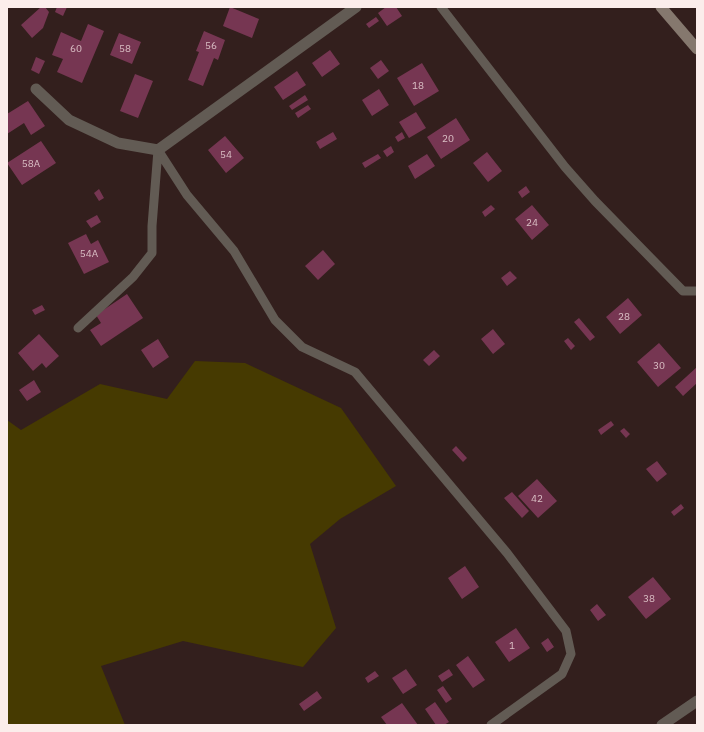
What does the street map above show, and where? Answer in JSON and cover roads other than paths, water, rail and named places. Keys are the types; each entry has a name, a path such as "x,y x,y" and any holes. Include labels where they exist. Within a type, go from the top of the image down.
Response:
{"main road":[{"path":"662,7 697,48"}],"street":[{"path":"36,89 69,120 118,143 158,150 356,7"},
{"path":"662,725 697,701"}],"lane":[{"path":"441,7 565,167 595,202 683,291 697,291"},
{"path":"78,328 133,277 152,253 152,226 158,150"},
{"path":"158,150 187,195 234,251 275,320 302,347 354,372 507,553 566,631 571,654 562,674 491,725"}]}
